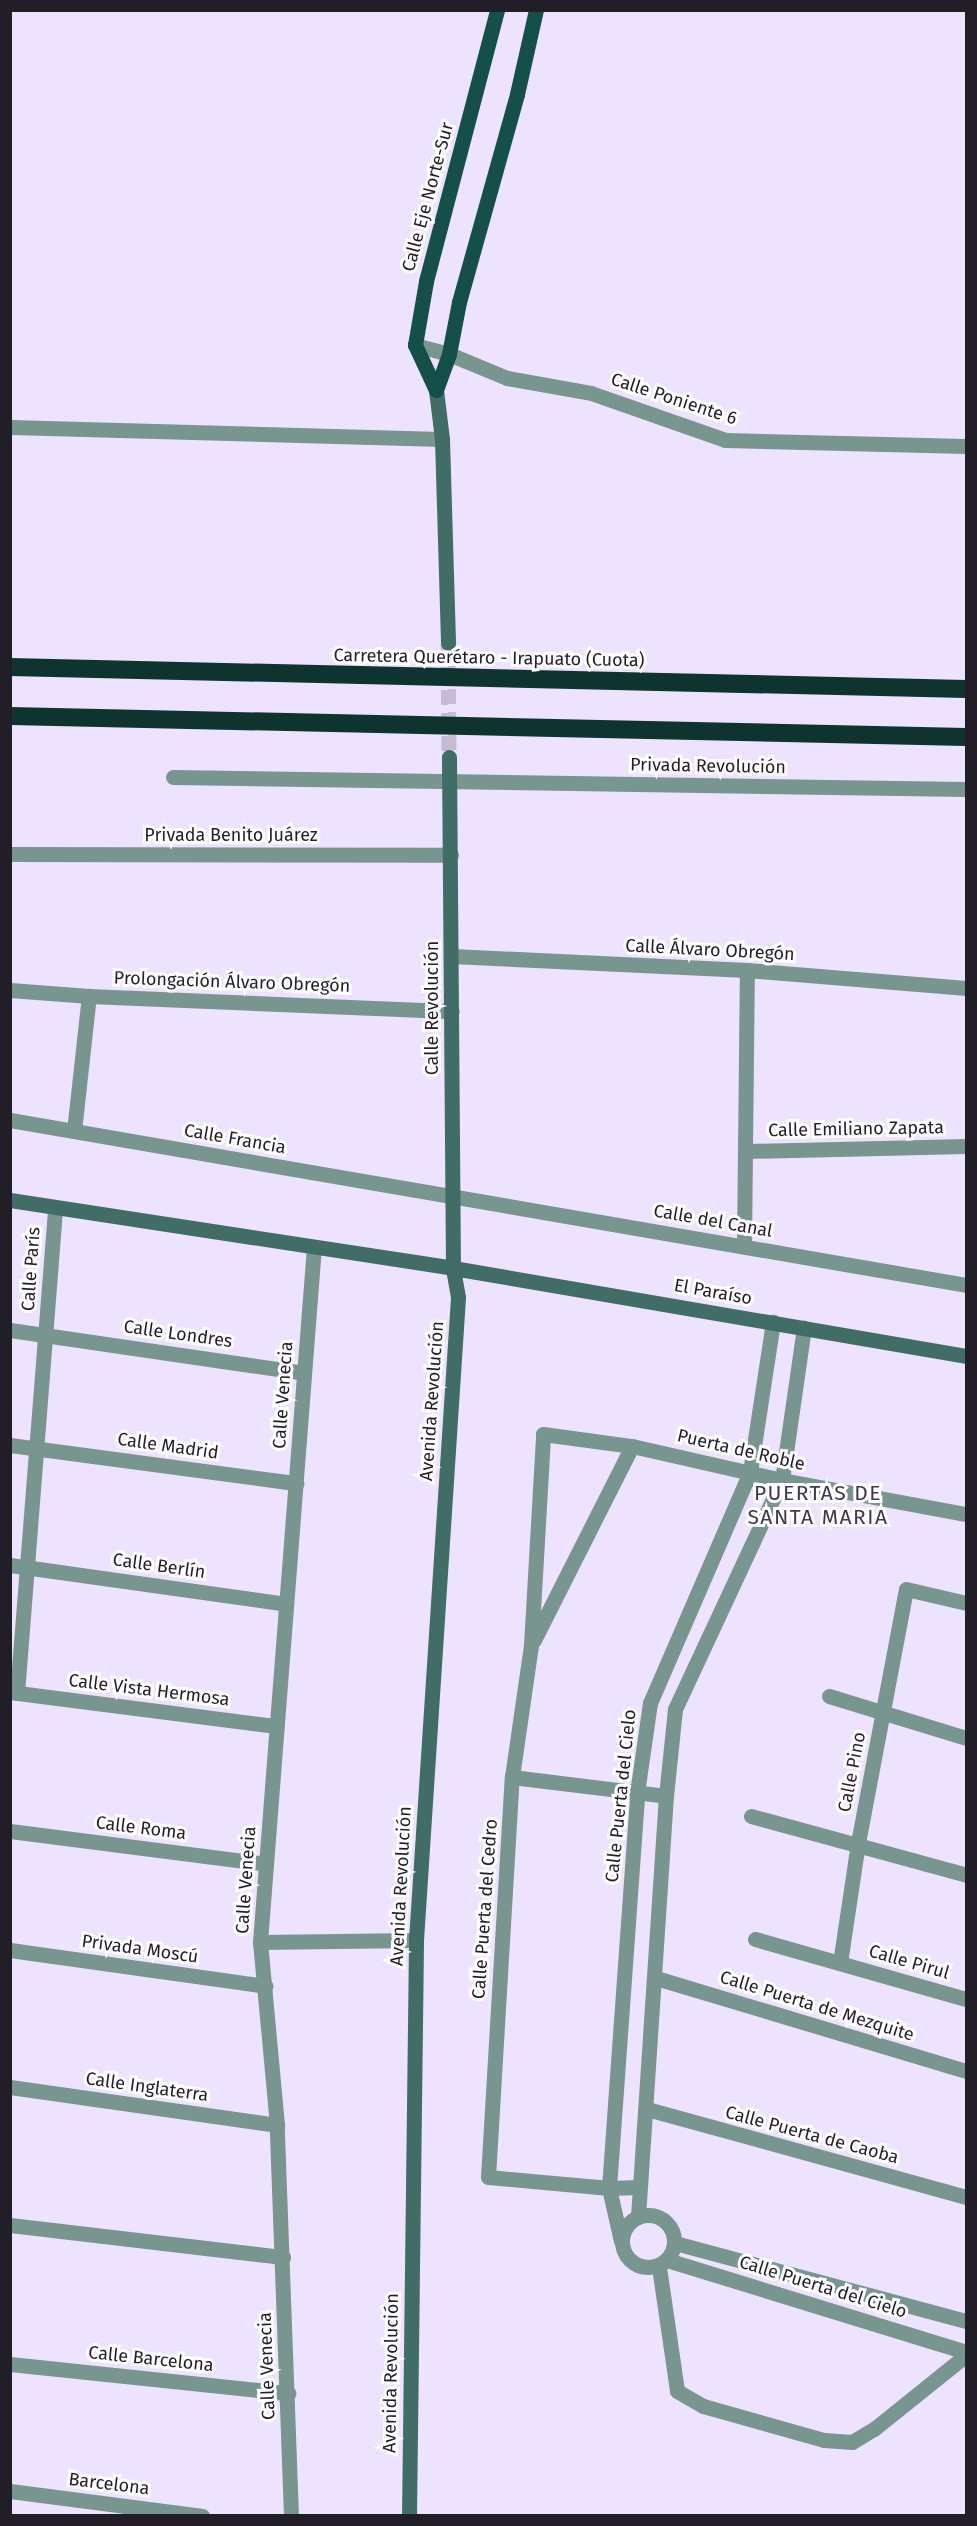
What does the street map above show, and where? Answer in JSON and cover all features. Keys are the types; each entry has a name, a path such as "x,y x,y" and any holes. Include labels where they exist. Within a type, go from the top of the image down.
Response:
{"highway":[{"name":"Carretera Querétaro - Irapuato (Cuota)","path":"10,667 966,689"},
{"path":"10,716 966,736"}],"main road":[{"name":"Calle Eje Norte-Sur","path":"414,345 426,281 497,10"},
{"path":"436,390 449,354 459,302 517,94 536,10"},
{"path":"414,345 436,390 442,439 448,643"},
{"name":"Calle Revolución","path":"449,757 453,1264"},
{"path":"10,1200 314,1247 453,1264"},
{"name":"El Paraíso","path":"453,1264 966,1356"},
{"name":"Avenida Revolución","path":"409,2516 416,1940 459,1298 453,1264"}],"street":[{"name":"Calle Poniente 6","path":"414,345 449,354 507,378 591,393 726,440 966,446"},
{"path":"10,427 442,439"},
{"name":"Privada Revolución","path":"173,777 966,789"},
{"name":"Privada Benito Juárez","path":"10,854 451,855"},
{"name":"Calle Álvaro Obregón","path":"452,956 747,970 966,988"},
{"name":"Calle Emiliano Zapata","path":"744,1246 747,970"},
{"name":"Prolongación Álvaro Obregón","path":"10,990 89,996 452,1011"},
{"path":"74,1131 89,996"},
{"name":"Calle Francia","path":"10,1120 453,1202"},
{"name":"Calle Emiliano Zapata","path":"746,1150 966,1146"},
{"name":"Calle del Canal","path":"453,1202 744,1246 966,1285"},
{"name":"Calle París","path":"14,1692 27,1567 55,1207"},
{"name":"Calle Venecia","path":"291,2516 277,2125 260,1942 314,1247"},
{"name":"Calle Puerta del Cielo","path":"621,2241 609,2188 637,1793 650,1703 750,1472 773,1322"},
{"path":"638,2217 656,1978 666,1796 675,1709 782,1480 804,1328"},
{"name":"Calle Londres","path":"10,1330 304,1373"},
{"name":"Puerta de Roble","path":"543,1434 632,1446 782,1480 966,1514"},
{"name":"Calle Puerta del Cedro","path":"543,1434 531,1645 512,1777 488,2177 609,2188"},
{"name":"Calle Madrid","path":"10,1445 296,1483"},
{"name":"Calle Puerta del Cedro","path":"531,1645 632,1446"},
{"name":"Calle Berlín","path":"10,1565 286,1604"},
{"name":"Calle Pino","path":"840,1963 858,1843 906,1589 966,1604"},
{"name":"Calle Vista Hermosa","path":"14,1692 277,1726"},
{"path":"830,1696 966,1738"},
{"path":"512,1777 666,1796"},
{"path":"751,1816 858,1843 966,1875"},
{"name":"Calle Roma","path":"10,1831 266,1864"},
{"name":"Calle Pirul","path":"755,1939 966,1999"},
{"path":"260,1942 416,1940"},
{"name":"Privada Moscú","path":"10,1950 265,1986"},
{"name":"Calle Puerta de Mezquite","path":"656,1978 966,2071"},
{"name":"Calle Inglaterra","path":"10,2087 277,2125"},
{"name":"Calle Puerta de Caoba","path":"647,2109 966,2197"},
{"path":"609,2188 639,2187"},
{"path":"663,2264 647,2267 634,2263 625,2253 621,2241 626,2226 638,2217 650,2215 663,2219 672,2229 675,2243 663,2264 677,2391 714,2409 824,2440 852,2442 874,2429 966,2353"},
{"path":"10,2224 283,2257"},
{"name":"Calle Puerta del Cielo","path":"675,2243 966,2321"},
{"name":"Calle Puerta del Cielo","path":"663,2264 966,2353"},
{"name":"Calle Barcelona","path":"10,2364 288,2393"},
{"name":"Barcelona","path":"10,2491 202,2516"}],"tunnel":[{"path":"448,643 449,757"}],"district":[{"name":"PUERTAS DE SANTA MARIA","path":"818,1505"}]}
